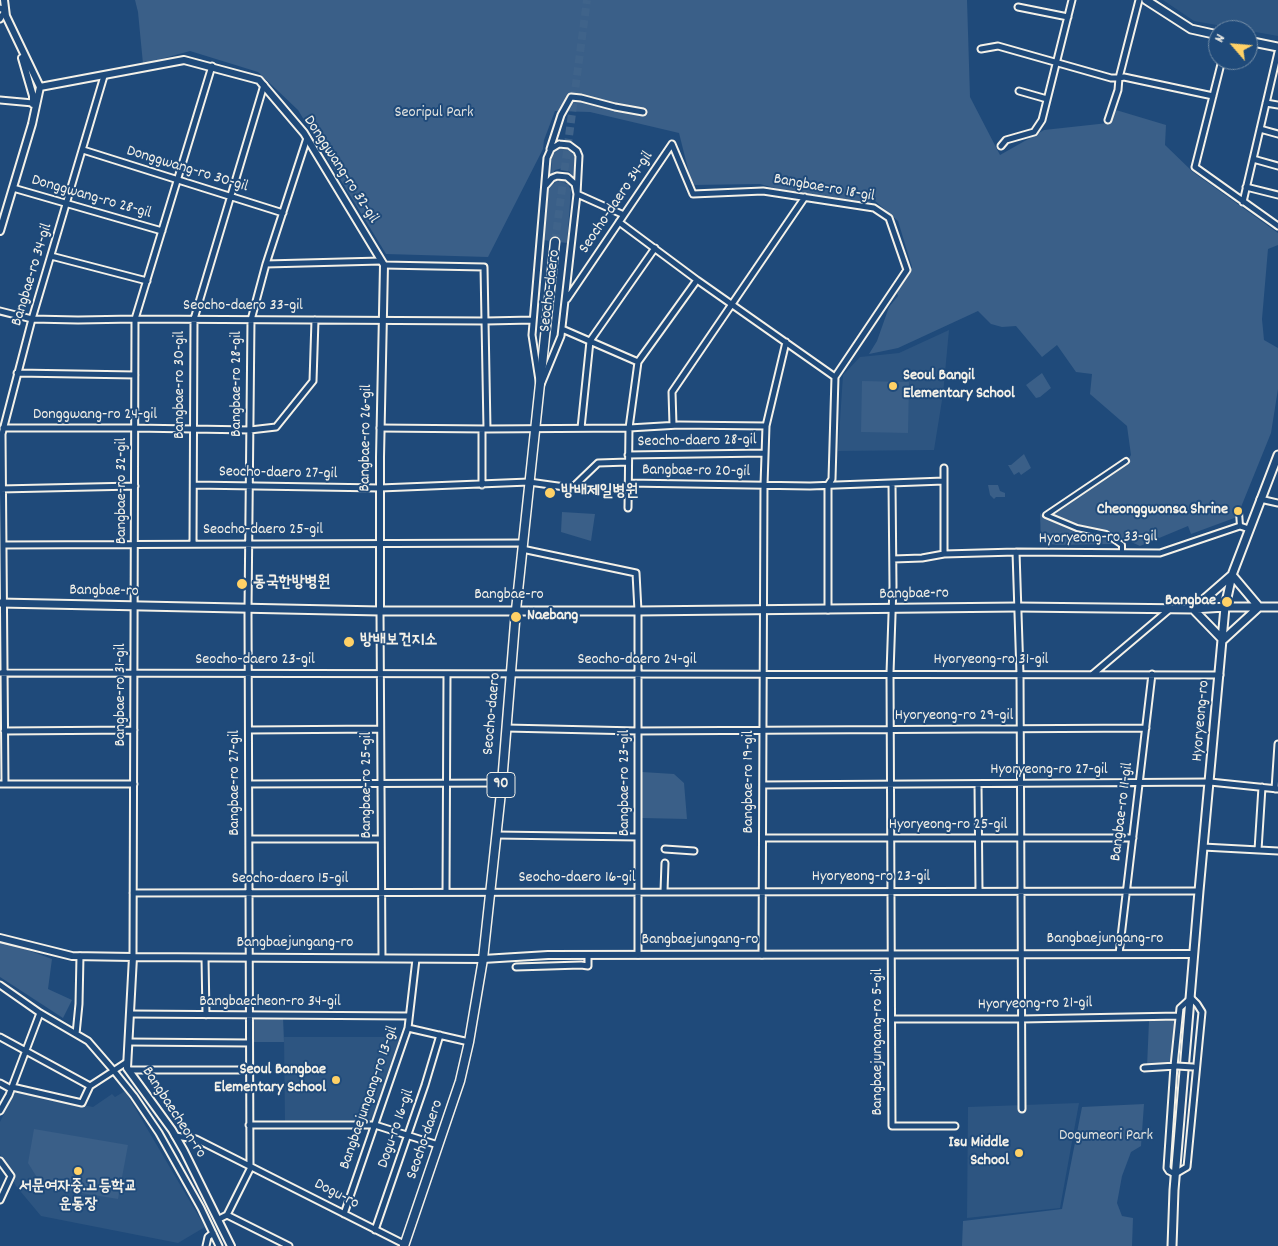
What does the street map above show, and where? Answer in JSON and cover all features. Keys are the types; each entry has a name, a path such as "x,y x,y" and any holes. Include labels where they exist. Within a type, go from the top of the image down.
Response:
{"main road":[{"path":"1146,0 1191,29 1208,33"},
{"path":"1258,43 1278,47"},
{"name":"Seocho-daero","path":"405,1245 460,1081 469,1042 483,959 502,783 516,610 555,242"},
{"name":"Hyoryeong-ro","path":"1172,1246 1175,1174 1199,890 1226,607 1232,575 1278,455"},
{"path":"1232,575 1258,607 1223,640 1193,609 1232,575"},
{"name":"Bangbae-ro","path":"2,603 248,609 638,612 1018,607 1193,609 1278,607"}],"street":[{"path":"0,18 4,0"},
{"path":"1001,146 1006,140 1034,132 1042,120 1072,0"},
{"path":"1108,120 1118,90 1119,78 1139,0"},
{"path":"1018,7 1068,17"},
{"path":"0,228 32,124 40,87 3,9"},
{"path":"17,40 33,96 32,124"},
{"path":"981,49 998,46 1056,62 1063,66 1111,78 1124,76 1213,96"},
{"path":"1243,202 1278,52"},
{"name":"Donggwang-ro 32-gil","path":"40,87 184,60 259,80 307,138 383,263"},
{"name":"Bangbae-ro 32-gil","path":"135,606 136,319 212,66"},
{"path":"1220,70 1195,167 1278,226"},
{"name":"Bangbae-ro 34-gil","path":"2,784 4,731 2,603 4,546 1,489 3,428 32,319 104,76"},
{"name":"Bangbae-ro 30-gil","path":"193,544 194,319 264,86"},
{"path":"1019,91 1047,99"},
{"path":"548,154 561,115 571,97 642,112"},
{"path":"0,100 33,103"},
{"path":"1266,102 1278,105"},
{"path":"1260,129 1278,134"},
{"name":"Bangbae-ro 28-gil","path":"248,609 250,320 307,138"},
{"name":"Seocho-daero","path":"560,144 570,145 577,151 579,161 566,301 561,336 540,388 532,336 548,154 555,146 560,144"},
{"name":"Bangbae-ro 18-gil","path":"672,144 693,194 763,191 874,208 888,218 907,270 836,377"},
{"name":"Seocho-daero 34-gil","path":"566,301 672,144"},
{"name":"Donggwang-ro 30-gil","path":"83,150 284,213"},
{"path":"1253,160 1278,166"},
{"path":"545,191 552,178 562,176 575,184 577,194 624,215"},
{"path":"1246,186 1278,195"},
{"name":"Donggwang-ro 28-gil","path":"13,188 162,231"},
{"path":"673,426 672,392 805,197"},
{"path":"619,222 697,280 836,377 832,479 828,485 828,610"},
{"path":"581,428 590,341 654,248"},
{"path":"51,256 147,281"},
{"path":"266,264 383,263 484,266 486,322 485,429 482,485"},
{"name":"Bangbae-ro 26-gil","path":"380,610 380,428 383,263"},
{"path":"562,328 638,362 697,280"},
{"name":"Seocho-daero 33-gil","path":"0,311 32,319 78,320 194,319 486,322 533,320"},
{"name":"Donggwang-ro 24-gil","path":"3,428 250,430 276,428 313,381 315,320"},
{"name":"Bangbae-ro 20-gil","path":"763,610 766,426 786,342"},
{"name":"Seocho-daero 28-gil","path":"628,508 629,428 638,362"},
{"path":"17,373 135,375"},
{"path":"380,428 485,429 766,426"},
{"name":"Seocho-daero 28-gil","path":"628,455 765,453"},
{"path":"1122,553 1122,544 1106,534 1077,528 1046,515 1126,461"},
{"name":"Seocho-daero 28-gil","path":"530,482 572,488 598,463 628,462"},
{"path":"944,468 944,554"},
{"path":"764,485 892,484 944,481"},
{"name":"Seocho-daero 27-gil","path":"194,485 380,488 530,482"},
{"name":"Bangbae-ro 20-gil","path":"628,483 764,485"},
{"name":"Bangbaejungang-ro 5-gil","path":"892,484 893,559 890,673 892,1126 955,1126"},
{"path":"1,489 135,486"},
{"path":"1260,499 1278,503"},
{"path":"1238,511 1240,526 1249,529"},
{"name":"Hyoryeong-ro 33-gil","path":"893,559 922,558 944,554 1016,552 1160,553 1240,526"},
{"name":"Seocho-daero 25-gil","path":"4,546 380,543 523,546 636,573 638,612"},
{"path":"1016,552 1020,674 1022,1109"},
{"name":"Bangbae-ro 31-gil","path":"134,893 135,606"},
{"path":"1093,674 1171,608"},
{"name":"Bangbae-ro 27-gil","path":"248,609 250,1167"},
{"name":"Bangbae-ro 25-gil","path":"380,610 382,958"},
{"name":"Bangbae-ro 19-gil","path":"762,954 764,785 763,610"},
{"name":"Bangbae-ro 23-gil","path":"638,612 638,955"},
{"name":"Seocho-daero 23-gil","path":"2,673 510,673"},
{"name":"Seocho-daero 24-gil","path":"510,673 763,673"},
{"name":"Hyoryeong-ro 31-gil","path":"763,673 1220,675"},
{"path":"446,892 447,674"},
{"name":"Bangbae-ro 11-gil","path":"1119,954 1152,674"},
{"name":"Hyoryeong-ro 29-gil","path":"506,728 638,731 1146,728"},
{"path":"249,730 380,729"},
{"path":"4,731 134,730"},
{"path":"1276,789 1278,744"},
{"name":"Hyoryeong-ro 27-gil","path":"764,785 1210,782 1276,789"},
{"path":"249,784 502,783"},
{"path":"2,784 134,784"},
{"name":"Hyoryeong-ro 27-gil","path":"978,784 978,838"},
{"path":"1258,850 1262,788"},
{"path":"496,835 638,837"},
{"name":"Hyoryeong-ro 25-gil","path":"763,838 1133,838"},
{"path":"978,838 979,891"},
{"path":"248,839 381,839"},
{"path":"1203,847 1278,851"},
{"path":"665,849 694,851"},
{"path":"664,891 665,863"},
{"name":"Hyoryeong-ro 23-gil","path":"763,891 1199,890"},
{"name":"Seocho-daero 15-gil","path":"134,893 490,891"},
{"name":"Seocho-daero 16-gil","path":"490,891 763,891"},
{"path":"133,958 134,893"},
{"name":"Bangbaejungang-ro","path":"0,938 54,952 80,956 133,958 483,959 548,955 1194,954"},
{"path":"516,967 588,966 588,955"},
{"path":"76,1034 80,956"},
{"name":"Bangbaecheon-ro","path":"133,958 127,1068 175,1136 219,1219 231,1246"},
{"path":"205,958 206,1015"},
{"name":"Bangbaejungang-ro 13-gil","path":"344,1214 408,1028 416,959"},
{"path":"1,988 88,1041 114,1070 159,1133 201,1208 219,1246"},
{"path":"1175,1174 1187,1167 1194,1067 1202,1012 1198,1004 1191,998"},
{"name":"Hyoryeong-ro","path":"1175,1174 1167,1168 1180,1016 1182,1005 1191,998"},
{"path":"0,1111 40,1013"},
{"name":"Bangbaecheon-ro 34-gil","path":"130,1014 409,1016"},
{"name":"Hyoryeong-ro 21-gil","path":"892,1019 1180,1016"},
{"path":"408,1028 469,1042"},
{"name":"Dogu-ro 16-gil","path":"375,1230 408,1136 440,1035"},
{"path":"0,1037 90,1086"},
{"path":"129,1042 249,1043"},
{"path":"0,1083 11,1088 82,1103 90,1086 128,1062"},
{"path":"1144,1068 1194,1067"},
{"path":"129,1070 249,1070"},
{"path":"250,1125 375,1125 438,1145"},
{"name":"Dogu-ro","path":"175,1136 196,1139 405,1245"},
{"path":"0,1161 11,1176 0,1200"},
{"path":"219,1219 228,1214 250,1167"},
{"path":"228,1214 289,1246"},
{"path":"206,1246 208,1237 213,1233"}],"shaded area":[{"path":"1163,0 1278,0 1278,36 1258,32 1258,20 1208,20 1208,24 1194,21"},
{"name":"Seoul Bangil Elementary School","path":"949,330 943,394 934,450 838,451 843,375 860,357 899,353"},
{"name":"Seoul Bangbae Elementary School","path":"284,1037 402,1037 373,1123 285,1123"},
{"path":"15,1091 93,1107 112,1094 115,1097 125,1091 205,1227 178,1243 41,1216 16,1186 0,1154 0,1122"},
{"name":"Isu Middle School","path":"1079,1103 1060,1208 967,1218 968,1107"}],"green space":[{"name":"Seoripul Park","path":"135,0 967,0 970,97 1000,155 1044,130 1108,123 1116,110 1166,125 1165,145 1193,172 1278,233 1278,245 1268,249 1262,319 1264,340 1278,348 1278,389 1271,433 1237,517 1191,534 1188,526 1140,546 1107,531 1077,527 1050,515 1126,463 1131,455 1127,426 1090,394 1092,374 1076,372 1057,345 1042,357 1016,326 1002,327 991,324 978,311 898,348 869,354 877,341 889,307 898,296 897,293 912,267 898,221 874,200 854,209 760,184 692,185 679,133 590,112 555,111 544,140 543,149 488,257 386,254 298,110 258,72 190,51 143,64"},
{"path":"560,148 568,149 575,157 573,178 569,171 563,168 555,170 551,176 552,155"},
{"path":"557,181 568,184 571,190 567,243 543,240 549,188"},
{"path":"1042,373 1051,388 1036,398 1026,385"},
{"path":"862,381 909,382 908,433 861,432"},
{"path":"1024,454 1031,468 1021,475 1019,472 1014,475 1008,465 1011,465"},
{"path":"988,485 998,485 1000,491 1005,493 1005,497 996,497 994,499 990,495"},
{"path":"562,512 595,514 591,541 561,532"},
{"path":"1040,513 1046,518 1074,529 1105,535 1115,541 1115,544 1057,545 1041,543"},
{"path":"642,772 674,774 684,783 687,819 642,818"},
{"path":"0,940 52,959 48,989 72,1000 63,1018 0,977"},
{"path":"251,1016 283,1017 284,1042 251,1042"},
{"path":"1149,1021 1178,1021 1175,1065 1147,1067"},
{"name":"Dogumeori Park","path":"1144,1104 1141,1146 1131,1152 1122,1176 1117,1203 1122,1216 1133,1218 1132,1246 962,1246 963,1221 1062,1209 1082,1107"},
{"name":"서문여자중.고등학교 운동장","path":"34,1129 128,1145 118,1199 57,1189 52,1183 38,1179 28,1163"}],"tunnel":[{"path":"555,242 587,0"}],"place":[{"name":"Seoul Bangil Elementary School","path":"893,386"},
{"name":"방배제일병원","path":"550,493"},
{"name":"Cheonggwonsa Shrine","path":"1238,511"},
{"name":"동국한방병원","path":"242,584"},
{"name":"Bangbae","path":"1227,602"},
{"name":"Naebang","path":"516,617"},
{"name":"방배보건지소","path":"349,642"},
{"name":"Seoul Bangbae Elementary School","path":"336,1080"},
{"name":"Isu Middle School","path":"1019,1153"},
{"name":"서문여자중.고등학교 운동장","path":"78,1171"}]}
